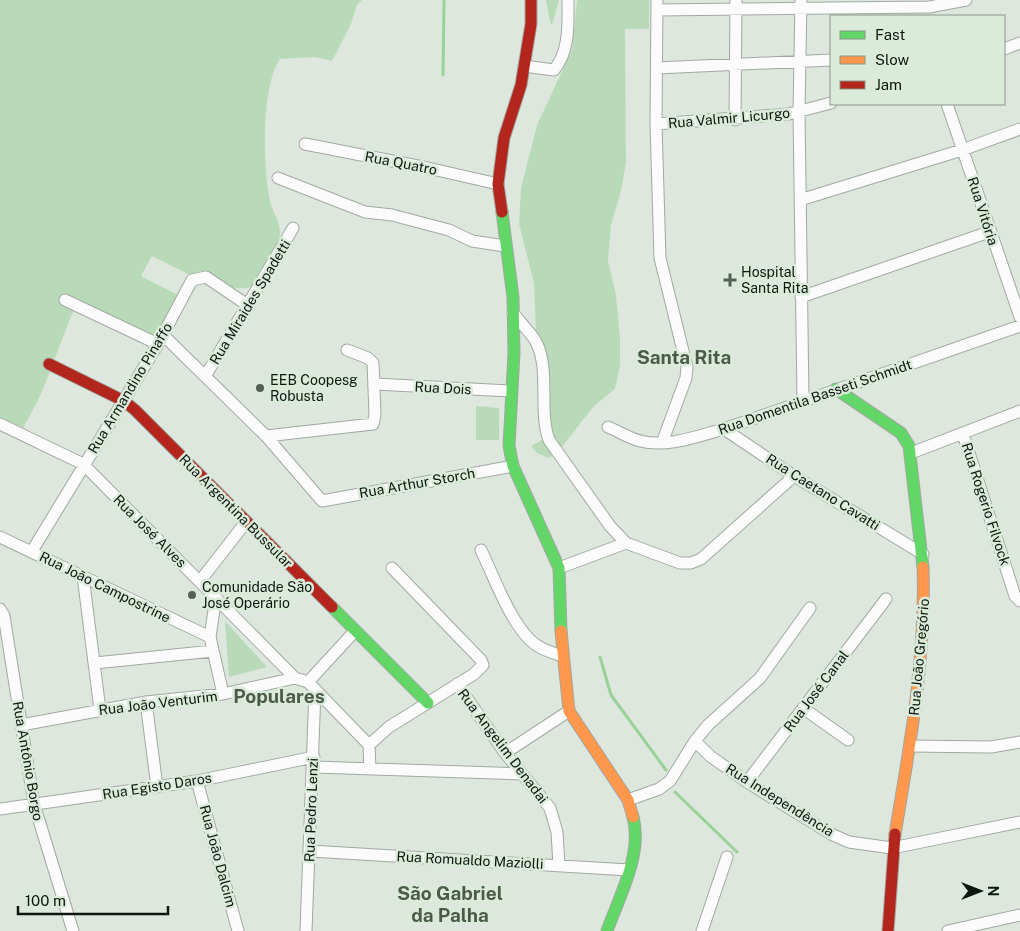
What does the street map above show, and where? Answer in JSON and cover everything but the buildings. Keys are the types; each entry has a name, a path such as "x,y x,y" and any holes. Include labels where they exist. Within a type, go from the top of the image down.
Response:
{"street":[{"path":"531,0 532,24 524,66 504,138 498,184 505,246 512,285 514,353 510,446 513,466 559,568 562,656 569,712 628,800 634,820 635,841 629,870 607,931"},
{"path":"524,66 554,70 558,65 566,41 568,0"},
{"path":"662,443 686,378 687,367 661,267 656,124 657,5 801,4 866,8 929,7 966,0"},
{"path":"801,4 799,112 803,400"},
{"path":"734,120 736,5"},
{"path":"1005,49 1020,43"},
{"path":"656,68 830,60"},
{"name":"Rua Valmir Licurgo","path":"656,124 734,120 799,112 830,103"},
{"name":"Rua Vitória","path":"947,105 989,232 1020,317"},
{"path":"800,200 962,150 1020,129"},
{"name":"Rua Quatro","path":"305,144 498,184"},
{"path":"278,178 365,212 392,215 449,230 472,241 505,246"},
{"name":"Rua Miraides Spadetti","path":"206,375 249,306 293,228"},
{"path":"802,297 989,232"},
{"name":"Rua Armandino Pinaffo","path":"32,551 160,340 189,284 195,278 206,277 249,306"},
{"path":"65,300 160,340 206,375 266,436 373,424 376,415 374,366 370,360 347,350"},
{"path":"513,313 536,341 538,348 542,367 545,426 549,440 610,526 626,543 670,560 692,563 701,559 794,476"},
{"name":"Rua Domentila Basseti Schmidt","path":"608,427 641,441 662,443 724,428 1020,326"},
{"name":"Rua Argentina Bussular","path":"49,364 124,401 135,410 428,703"},
{"name":"Rua Dois","path":"375,384 511,391"},
{"name":"Rua João Gregório","path":"836,389 901,433 911,453 922,554 925,615 910,746 892,848 888,931"},
{"path":"911,453 1020,411"},
{"name":"Rua José Alves","path":"0,424 84,465 295,678 312,686 369,745"},
{"name":"Rua Caetano Cavatti","path":"724,428 794,476 922,554"},
{"name":"Rua Rogerio Filvock","path":"963,434 1016,596 1020,601"},
{"name":"Rua Arthur Storch","path":"266,436 322,501 513,466"},
{"path":"200,581 246,522"},
{"name":"Rua João Campostrine","path":"0,537 210,637"},
{"path":"559,568 626,543"},
{"path":"482,550 507,603 530,640 541,649 562,656"},
{"name":"Rua Angelim Denadai","path":"369,745 389,727 482,668 482,660 392,568"},
{"path":"83,576 100,710"},
{"path":"216,597 210,637 223,694"},
{"name":"Rua José Canal","path":"747,782 886,600"},
{"path":"628,800 659,789 670,781 695,741 708,725 760,678 810,608"},
{"name":"Rua Antônio Borgo","path":"2,612 34,804 73,931"},
{"path":"312,686 355,631"},
{"path":"95,663 213,651"},
{"name":"Rua João Venturim","path":"21,725 146,702 223,694 295,678"},
{"name":"Rua Angelim Denadai","path":"457,684 505,753 550,808 557,832 559,865"},
{"name":"Rua Pedro Lenzi","path":"306,931 314,762 312,686"},
{"path":"146,702 157,787"},
{"path":"803,708 848,740"},
{"path":"505,753 569,712"},
{"name":"Rua Independência","path":"695,741 710,756 747,782 831,834 849,842 892,848 1020,822"},
{"path":"910,746 991,747 1020,742"},
{"path":"369,745 370,769"},
{"name":"Rua Egisto Daros","path":"0,809 314,762 370,769 522,774"},
{"name":"Rua João Dalcim","path":"197,781 238,931"},
{"name":"Rua Romualdo Maziolli","path":"310,851 629,870"},
{"path":"702,931 728,857"},
{"path":"948,931 1020,915"}],"green space":[{"path":"0,0 362,0 357,5 351,24 332,61 316,57 280,59 274,71 269,88 265,148 270,201 279,224 280,233 278,247 258,285 235,288 201,271 190,275 152,256 141,276 178,295 154,345 147,345 74,309 41,394 18,438 0,431"},
{"path":"546,0 559,0 552,25 550,22"},
{"path":"577,0 649,0 649,29 625,29 626,163 621,191 611,225 608,261 616,295 620,337 620,365 615,389 594,406 561,448 549,458 537,453 531,446 542,440 545,435 539,413 534,283 519,224 521,188 537,125 572,50"},
{"path":"476,406 499,408 499,440 476,440"},
{"path":"225,621 267,667 229,677"}],"waterway":[{"path":"443,75 444,0"},
{"path":"600,657 611,695 666,770"},
{"path":"675,792 737,852"}],"traffic: fast":[{"path":"502,212 513,297 514,353 509,446 513,466 559,568 561,631"},
{"path":"836,389 901,433 909,446 923,567"},
{"path":"332,607 428,703"},
{"path":"607,931 632,860 635,846 633,817"}],"traffic: slow":[{"path":"895,834 916,701 922,634 923,567"},
{"path":"561,631 569,711 628,800 633,817"}],"traffic: jam":[{"path":"502,212 498,184 504,138 521,85 531,24 531,0"},
{"path":"49,364 124,401 135,410 332,607"},
{"path":"888,931 895,834"}],"place":[{"name":"Hospital Santa Rita","path":"730,280"},
{"name":"EEB Coopesg Robusta","path":"260,388"},
{"name":"Comunidade São José Operário","path":"192,595"}],"district":[{"name":"Santa Rita","path":"684,357"},
{"name":"Populares","path":"279,696"},
{"name":"São Gabriel da Palha","path":"450,904"}]}
